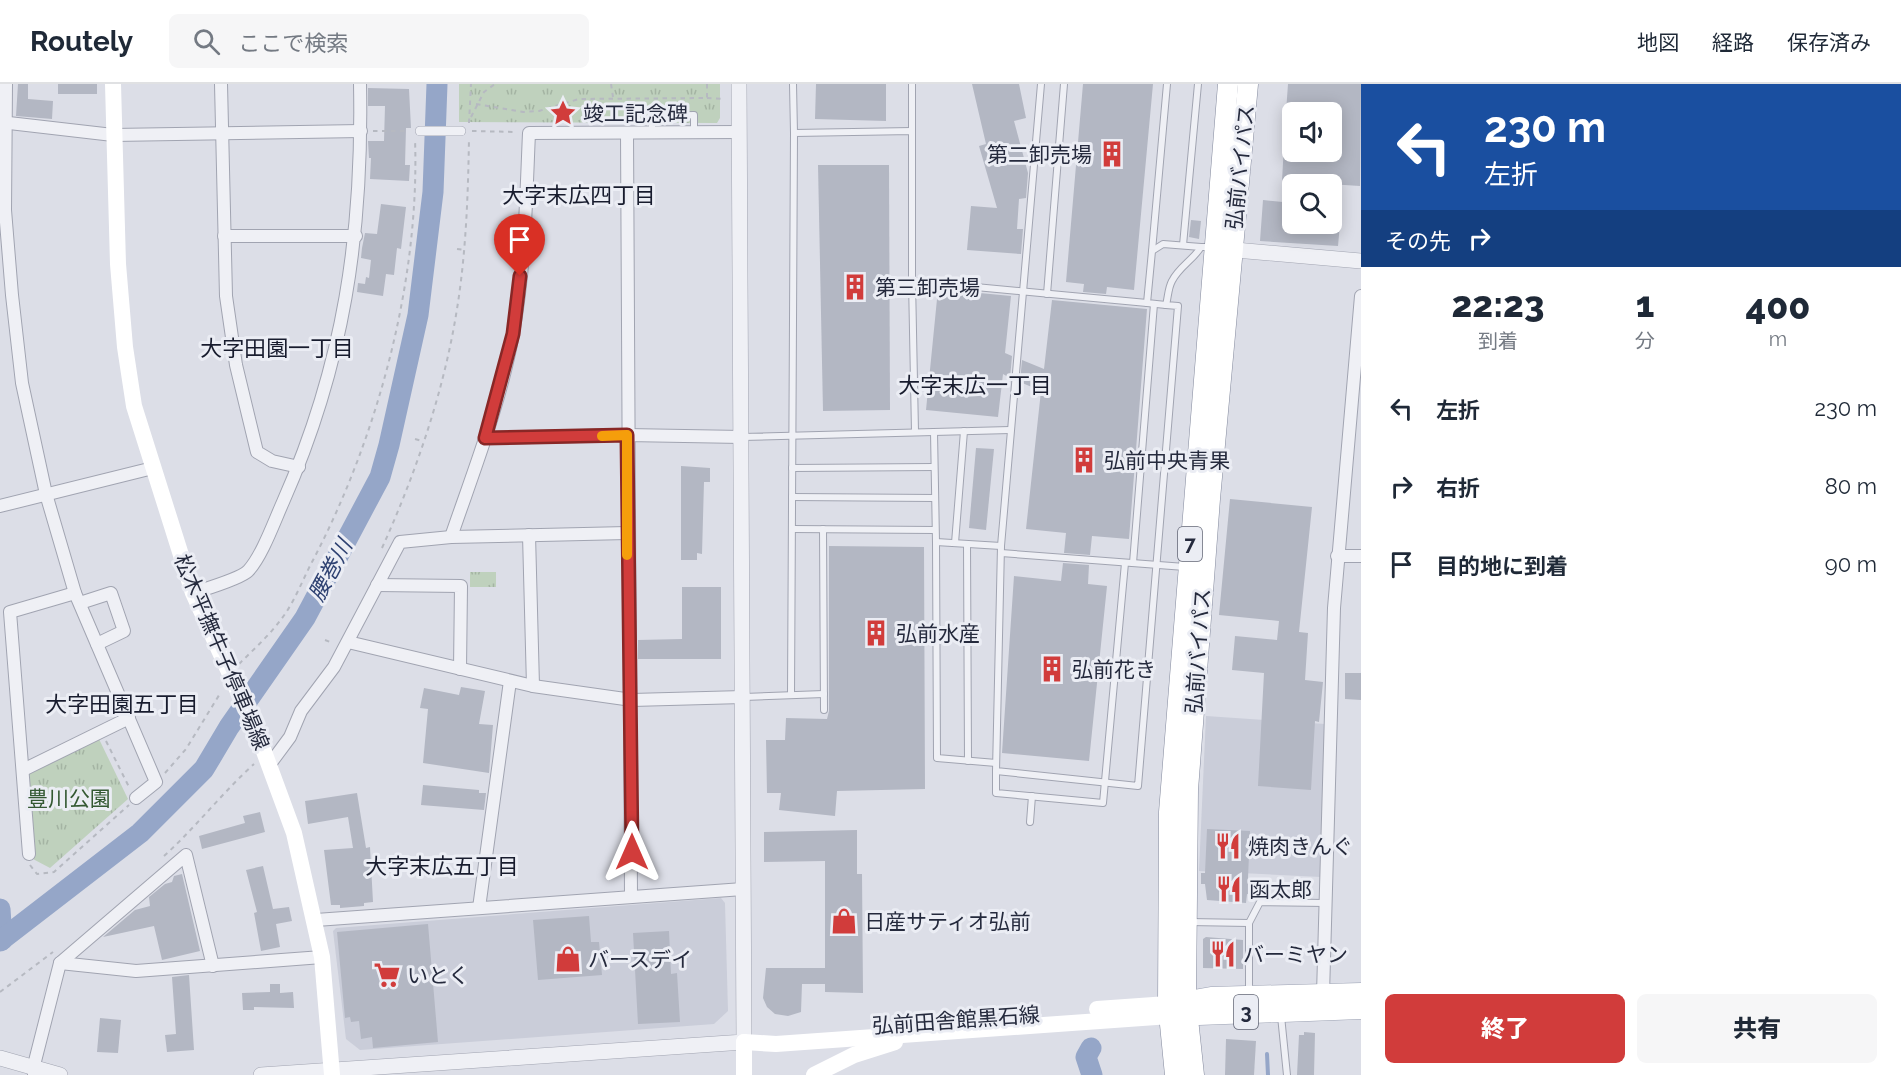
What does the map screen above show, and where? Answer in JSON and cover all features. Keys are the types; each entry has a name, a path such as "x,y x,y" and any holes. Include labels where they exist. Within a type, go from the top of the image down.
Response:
{"main road":[{"name":"松木平撫牛子停車場線","path":"113,84 118,264 125,347 134,406 193,593 265,752 294,833 316,920 322,957 332,1072"},
{"name":"弘前バイパス","path":"1194,1075 1178,1008 1169,812 1228,84"},
{"name":"弘前バイパス","path":"1175,1075 1178,1008 1186,922 1188,790 1216,248 1248,84"},
{"name":"3","path":"1178,1008 1249,996 1279,1003 1323,994 1361,993"},
{"name":"3","path":"1178,1008 1279,1003 1361,1009"},
{"name":"弘前田舎館黒石線","path":"744,1042 776,1044 922,1033 1178,1008"},
{"name":"弘前田舎館黒石線","path":"744,1042 776,1033 1178,1008"},
{"name":"弘前田舎館黒石線","path":"814,1075 855,1055 922,1033"},
{"path":"744,1042 744,1075"}],"street":[{"path":"6,84 3,122 5,272 22,383 46,494 78,598 156,782 134,797"},
{"path":"222,84 226,296 236,365 257,452 272,461 298,467"},
{"path":"193,593 247,572 269,533 298,467 329,373 345,306 356,236 361,131 360,84"},
{"path":"261,1075 332,1072 744,1042 739,84"},
{"path":"3,122 113,135 361,131"},
{"path":"420,131 465,131"},
{"path":"451,537 485,438 513,334 523,256 529,133 740,132"},
{"path":"627,133 627,532 632,700 631,896"},
{"path":"224,236 356,236"},
{"path":"1216,248 1361,261"},
{"path":"1323,994 1337,556 1361,296"},
{"path":"485,438 627,435 742,437"},
{"path":"0,506 153,468"},
{"path":"265,752 290,737 302,711 334,667 400,542 451,537 627,532"},
{"path":"529,535 533,686"},
{"path":"1337,556 1361,556"},
{"path":"377,585 461,586 460,669"},
{"path":"29,854 10,612 111,593 124,632 97,644"},
{"path":"348,642 533,686 632,700 743,697"},
{"path":"479,908 510,681"},
{"path":"23,770 129,718"},
{"path":"34,1072 56,958 186,855 213,966"},
{"path":"316,920 743,889"},
{"path":"56,958 136,971 322,957"},
{"path":"0,1058 34,1072 60,1075"}],"lane":[{"path":"791,695 793,84"},
{"path":"912,84 915,432"},
{"path":"1041,84 1021,291 1001,549 996,793 1103,803 1125,563"},
{"path":"1047,294 1064,84"},
{"path":"1133,563 1151,304 1152,251 1167,84"},
{"path":"1183,245 1198,84"},
{"path":"652,133 652,116 694,115 694,133"},
{"path":"794,134 912,131"},
{"path":"1152,251 1163,244 1216,248"},
{"path":"1166,305 1171,282 1216,248"},
{"path":"912,281 1178,306 1138,786 996,771"},
{"path":"742,437 1010,430"},
{"path":"956,543 964,431"},
{"path":"934,432 937,758 996,763"},
{"path":"792,468 934,467"},
{"path":"792,497 935,498"},
{"path":"792,529 935,530"},
{"path":"823,529 824,710"},
{"path":"936,542 1125,563 1188,567"},
{"path":"967,544 968,761"},
{"path":"743,697 824,694"},
{"path":"1030,822 1032,796"},
{"path":"1249,996 1249,923 1260,902 1326,903"},
{"path":"1186,922 1249,923"},
{"path":"1279,1003 1287,1075"}],"path":[{"path":"380,553 408,488 440,385 456,316 468,207 465,131 471,84"},
{"path":"465,131 476,104 484,92 495,84"},
{"path":"611,84 613,97"},
{"path":"707,84 707,98"},
{"path":"476,104 523,112 539,111 579,99 613,97 724,99"},
{"path":"156,782 186,749 286,613 333,523 368,430 392,342 408,258 416,165 415,131 361,131"},
{"path":"465,131 529,133"},
{"path":"457,249 465,250"},
{"path":"415,439 422,441"},
{"path":"325,640 333,643"},
{"path":"29,854 31,867 37,874 54,872 134,797 102,731"},
{"path":"160,860 184,838 220,795 265,752"},
{"path":"0,992 56,958"}],"shaded area":[{"path":"1206,716 1325,724 1321,877 1199,871"},
{"path":"721,898 725,903 728,1011 714,1024 360,1050 346,1039 333,931 336,928"}],"green space":[{"path":"459,84 720,84 720,118 717,123 459,122"},
{"path":"470,572 496,572 496,587 470,587"},
{"name":"豊川公園","path":"99,739 128,799 50,868 33,859 29,774"}],"building":[{"path":"18,84 28,84 28,99 53,101 52,119 16,116"},
{"path":"58,84 97,84 97,94 58,94"},
{"path":"816,84 886,84 886,121 815,119"},
{"path":"972,84 1019,84 1026,118 1014,121 1028,173 1026,198 1019,199 1017,229 1023,229 1021,254 967,250 971,206 997,208 979,146 986,144"},
{"name":"第二卸売場","path":"1083,84 1153,84 1134,290 1107,287 1106,294 1083,292 1084,284 1066,282"},
{"path":"1288,84 1361,84 1360,186 1342,185 1342,174 1282,174 1283,162 1342,162 1342,102 1287,102"},
{"path":"368,88 409,89 411,128 406,128 405,165 410,165 409,181 370,179 371,158 369,158 368,141 384,141 385,106 368,106"},
{"name":"第三卸売場","path":"818,165 889,165 890,410 823,411"},
{"path":"1263,200 1282,202 1282,234 1339,234 1338,246 1260,241"},
{"path":"381,204 406,207 401,249 397,248 394,275 386,274 383,296 357,292 358,283 365,284 366,277 369,278 371,260 361,258 362,248 365,233 377,234"},
{"path":"1191,220 1201,221 1199,239 1189,237"},
{"path":"938,289 1011,296 1005,353 1012,356 1010,378 1003,374 998,417 926,410"},
{"name":"弘前中央青果","path":"1052,300 1147,309 1129,539 1092,536 1090,555 1064,553 1066,533 1026,529 1041,391 1020,382 1022,360 1044,369"},
{"path":"976,448 994,449 986,530 969,528"},
{"path":"681,466 710,468 710,482 704,482 702,554 697,553 697,560 681,560"},
{"path":"1230,499 1312,507 1299,632 1308,633 1305,680 1323,682 1319,722 1315,721 1311,790 1258,786 1264,673 1232,670 1235,636 1277,640 1279,621 1219,615"},
{"name":"弘前水産","path":"829,546 924,547 925,789 837,791 835,816 779,810 781,793 767,793 766,740 785,740 786,718 827,719 829,711"},
{"name":"弘前花き","path":"1063,563 1089,565 1088,584 1107,586 1089,761 1002,753 1014,576 1061,581"},
{"path":"682,587 721,587 721,659 638,659 638,640 682,639"},
{"path":"1345,673 1361,673 1361,700 1345,699"},
{"path":"461,687 485,691 479,724 493,725 489,773 423,763 428,709 420,708 424,688 459,695"},
{"path":"423,785 479,790 479,793 486,793 484,810 421,805"},
{"path":"357,793 366,848 370,847 373,902 364,903 364,906 340,908 340,905 331,905 324,850 353,848 348,817 308,824 305,801"},
{"path":"260,812 265,832 202,849 199,836 245,823 243,816"},
{"path":"1207,829 1250,831 1248,878 1254,879 1253,895 1247,894 1246,903 1207,900 1205,884 1201,884 1201,873 1205,873"},
{"name":"日産サティオ弘前","path":"857,830 857,874 862,874 863,993 825,992 825,984 802,984 801,1012 788,1016 775,1014 767,1007 763,998 766,968 825,968 825,861 764,862 764,832"},
{"path":"263,866 273,909 289,907 292,921 276,924 280,947 261,951 254,913 257,912 246,870"},
{"path":"182,874 200,951 162,960 154,926 103,937 135,910 150,906 149,897 165,884 172,882 174,876"},
{"name":"バースデイ","path":"589,916 591,942 599,942 602,975 538,980 533,920"},
{"name":"いとく","path":"428,924 438,1042 373,1048 372,1037 361,1039 359,1021 351,1022 350,1017 345,1018 337,932"},
{"path":"669,931 671,974 677,973 680,1022 638,1024 633,933"},
{"name":"バーミヤン","path":"1206,937 1243,940 1243,969 1203,968 1203,939"},
{"path":"189,975 194,1050 167,1052 165,1035 176,1034 172,977"},
{"path":"270,984 280,984 280,993 293,992 294,1008 254,1007 254,1010 243,1010 242,993 270,992"},
{"path":"100,1018 121,1020 118,1053 97,1052"},
{"path":"1304,1032 1315,1033 1314,1075 1297,1075 1299,1035 1304,1035"},
{"path":"1226,1039 1256,1041 1254,1075 1225,1075"}],"waterway":[{"name":"腰巻川","path":"0,941 140,833 204,769 229,727 305,618 380,477 418,315 433,192 437,84"},
{"path":"0,909 2,940"},
{"path":"1091,1048 1086,1057 1092,1075"},
{"path":"1267,1054 1268,1075"}],"slow traffic":[{"path":"602,436 627,435 627,555"}],"place":[{"name":"竣工記念碑","path":"563,113"},
{"name":"第二卸売場","path":"1112,154"},
{"name":"第三卸売場","path":"855,287"},
{"name":"弘前中央青果","path":"1084,460"},
{"name":"弘前水産","path":"876,633"},
{"name":"弘前花き","path":"1052,669"},
{"name":"焼肉きんぐ","path":"1228,846"},
{"name":"函太郎","path":"1229,889"},
{"name":"日産サティオ弘前","path":"844,921"},
{"name":"バーミヤン","path":"1223,954"},
{"name":"バースデイ","path":"568,959"},
{"name":"いとく","path":"387,975"}],"district":[{"name":"大字末広四丁目","path":"579,195"},
{"name":"大字田園一丁目","path":"277,348"},
{"name":"大字末広一丁目","path":"975,385"},
{"name":"大字田園五丁目","path":"122,704"},
{"name":"大字末広五丁目","path":"442,866"}],"route":[{"path":"520,276 513,334 485,438 627,435 627,554 632,700 632,852"}]}
